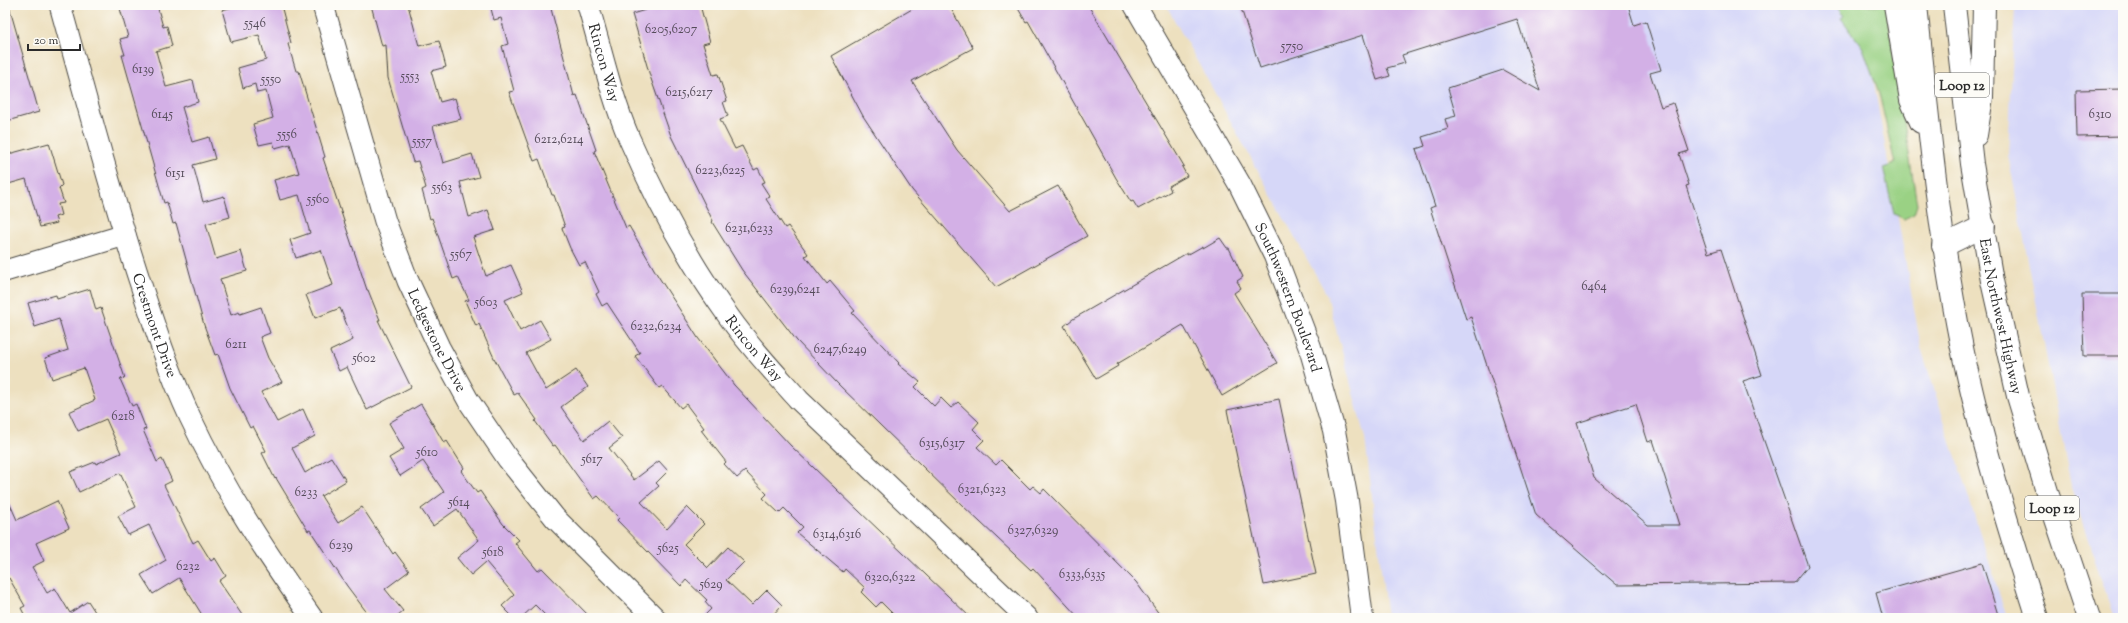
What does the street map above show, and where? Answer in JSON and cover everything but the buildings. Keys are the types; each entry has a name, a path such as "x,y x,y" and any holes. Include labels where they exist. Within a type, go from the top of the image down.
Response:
{"main road":[{"name":"Southwestern Boulevard","path":"1135,5 1240,185 1275,256 1310,348 1334,431 1347,501 1362,618"},
{"path":"1895,5 1911,100 1931,145"},
{"name":"Loop 12","path":"1916,5 1943,246 1962,350 1993,474 2037,618"},
{"name":"East Northwest Highway","path":"1954,5 1972,164 1984,226 1992,281 2018,396 2055,517 2089,618"},
{"path":"1972,164 1982,97 1984,5"},
{"path":"1941,220 1984,226"},
{"path":"1943,246 1984,226"}],"street":[{"name":"Crestmont Drive","path":"60,5 125,235 164,355 190,417 220,475 263,549 312,618"},
{"name":"Ledgestone Drive","path":"322,5 385,221 408,281 439,348 468,400 508,459 555,518 655,618"},
{"name":"Rincon Way","path":"588,5 629,137 664,210 700,274 729,318 765,362 800,400 1027,618"},
{"path":"5,271 125,235"}],"shaded area":[{"path":"1166,5 1860,5 1921,348 2007,618 1387,618 1365,438 1327,295"},
{"path":"2015,5 2123,5 2123,618 2114,618 2072,491 2008,155"}],"green space":[{"path":"1835,5 1886,5 1917,205 1914,214 1904,219 1894,214 1883,168 1895,164 1879,93 1863,48 1841,18 1844,16"}]}
